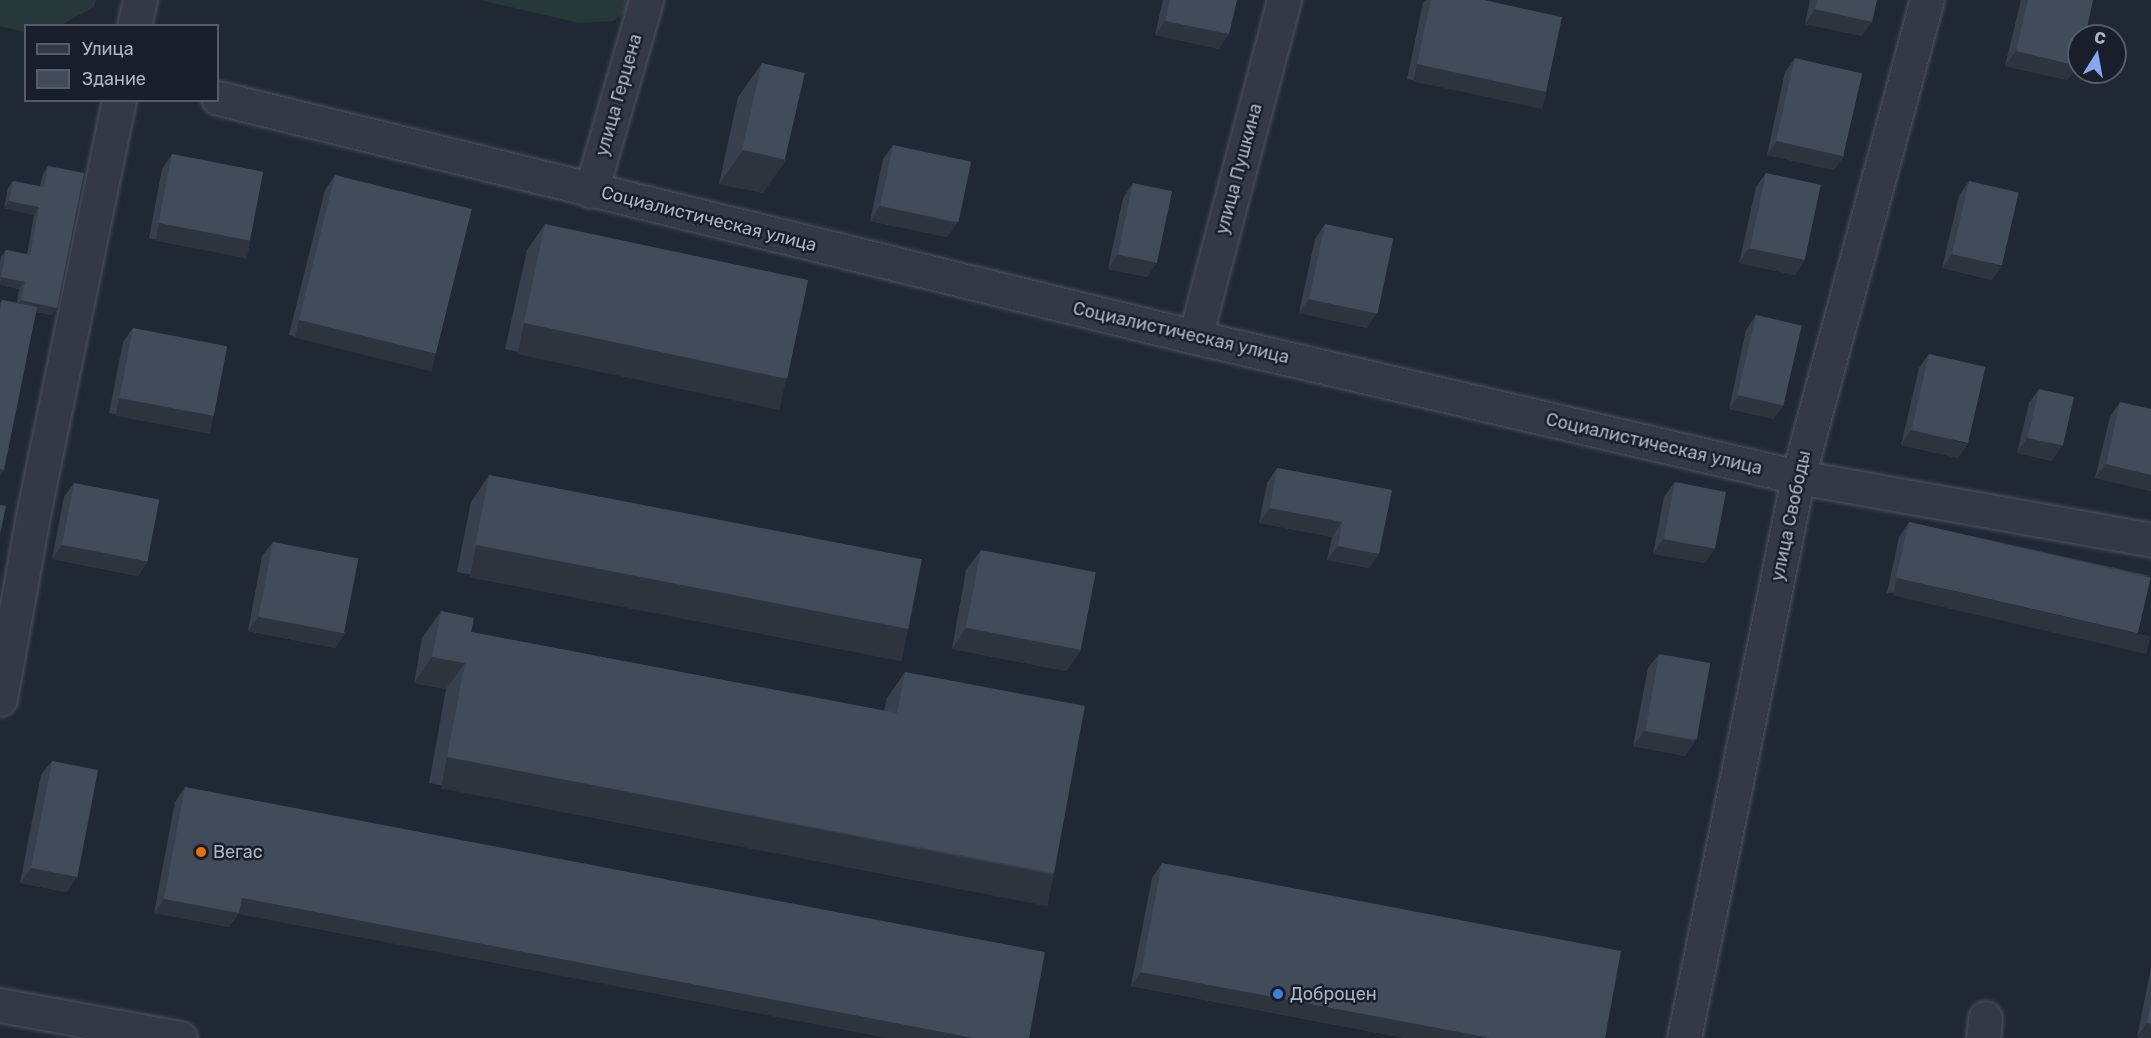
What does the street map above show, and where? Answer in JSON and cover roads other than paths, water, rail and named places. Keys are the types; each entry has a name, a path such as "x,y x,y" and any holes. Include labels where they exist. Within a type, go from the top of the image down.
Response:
{"street":[{"path":"134,24 140,0"},
{"name":"улица Герцена","path":"591,191 646,0"},
{"name":"улица Пушкина","path":"1195,337 1284,0"},
{"name":"улица Свободы","path":"1684,1038 1798,477 1927,0"},
{"name":"Социалистическая улица","path":"219,98 1195,337 1798,477 2151,540"},
{"path":"0,699 33,516 118,102"},
{"path":"0,1005 180,1038"}],"place":[{"name":"Вегас","path":"201,852"},
{"name":"Доброцен","path":"1278,994"}]}
